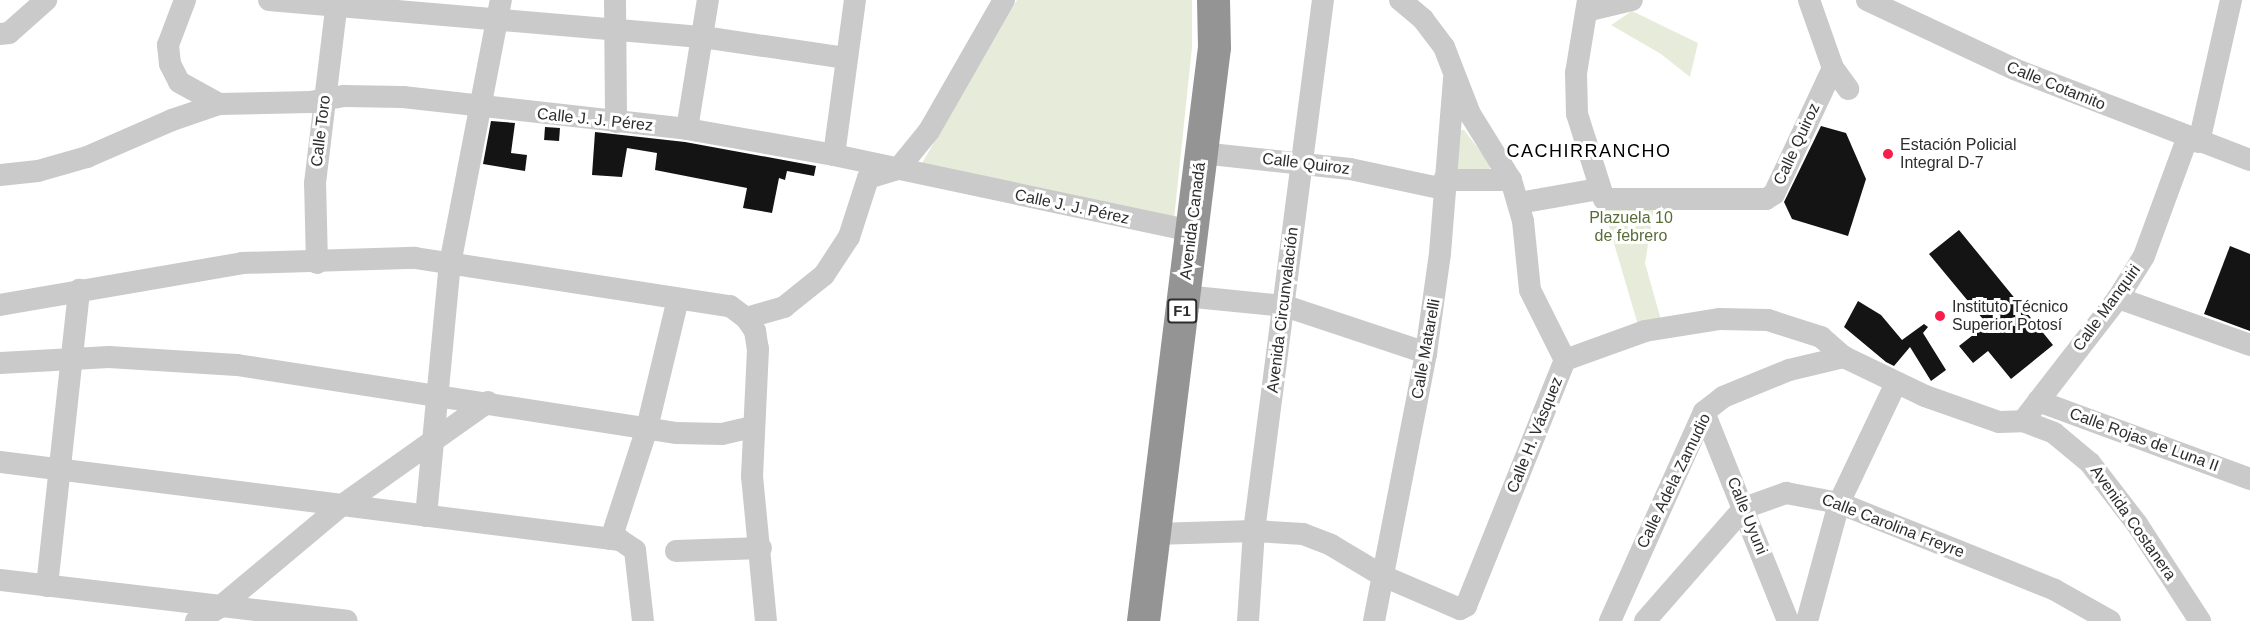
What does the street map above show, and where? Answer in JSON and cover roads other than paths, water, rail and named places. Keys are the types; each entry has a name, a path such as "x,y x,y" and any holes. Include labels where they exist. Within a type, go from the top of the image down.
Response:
{"highway":[{"name":"Avenida Canadá","path":"1143,621 1202,153 1214,47 1214,0"}],"street":[{"path":"0,34 9,33 46,0"},
{"path":"184,0 168,45 170,64 179,82 219,104"},
{"path":"269,0 499,9 615,29 703,37 846,58"},
{"path":"615,0 616,122"},
{"path":"687,129 708,0"},
{"path":"834,155 855,0"},
{"path":"747,318 783,307 824,275 849,237 868,178 898,169 929,131 1004,0"},
{"name":"Avenida Circunvalación","path":"1248,621 1254,531 1285,306 1299,161 1323,0"},
{"name":"Calle H. Vásquez","path":"1383,576 1460,609 1466,606 1486,550 1565,360 1530,290 1519,203 1511,180 1470,114 1454,74 1433,33 1400,0"},
{"path":"1427,0 1433,33"},
{"path":"1601,194 1577,114 1576,74 1589,5 1632,0"},
{"path":"1809,0 1833,68 1848,88"},
{"name":"Calle Cotamito","path":"1867,0 2014,69 2193,141 2250,160"},
{"name":"Calle Manquiri","path":"2017,422 2038,401 2118,298 2144,256 2193,141 2231,0"},
{"name":"Calle Toro","path":"317,262 315,183 336,3"},
{"path":"426,516 450,264 477,107 499,9"},
{"name":"Calle Quiroz","path":"1519,203 1601,194 1766,199 1774,194 1833,68"},
{"name":"Calle Matarelli","path":"1374,621 1426,353 1440,253 1454,74"},
{"name":"Calle J. J. Pérez","path":"0,175 39,171 87,157 172,120 219,104 403,97 687,129 834,155 1193,231"},
{"name":"Calle Quiroz","path":"1202,153 1299,161 1444,184 1511,180"},
{"path":"0,305 242,263 415,258 730,306 747,318 755,332 758,349 752,427 752,476 761,548 766,621"},
{"path":"47,586 59,469 74,359 79,290"},
{"path":"1184,296 1285,306 1426,353"},
{"path":"2118,298 2250,345"},
{"path":"611,539 646,428 678,299"},
{"name":"Avenida Costanera","path":"1565,360 1645,331 1720,319 1768,320 1821,337 1844,357 1896,383 2054,433 2090,463 2137,524 2200,621"},
{"path":"0,363 109,357 237,365 438,394 646,428 722,434 752,427"},
{"name":"Calle Adela Zamudio","path":"1610,621 1704,412 1723,397 1789,370 1844,357"},
{"path":"1807,621 1839,503 1896,383"},
{"name":"Calle Rojas de Luna II","path":"2038,401 2250,479"},
{"path":"196,621 220,607 341,506 488,402"},
{"name":"Calle Uyuni","path":"1704,412 1788,621"},
{"path":"0,462 611,539 635,550 643,621"},
{"name":"Calle Carolina Freyre","path":"1645,621 1744,508 1786,493 1839,503 2055,590 2110,621"},
{"path":"1154,534 1254,531 1304,534 1331,545 1383,576"},
{"path":"676,550 761,548"},
{"path":"0,580 347,621"}],"place":[{"name":"Estación Policial Integral D-7","path":"1888,154"},
{"name":"Instituto Técnico Superior Potosí","path":"1940,316"}],"district":[{"name":"CACHIRRANCHO","path":"1589,151"}],"park label":[{"name":"Plazuela 10 de febrero","path":"1631,227"}]}
